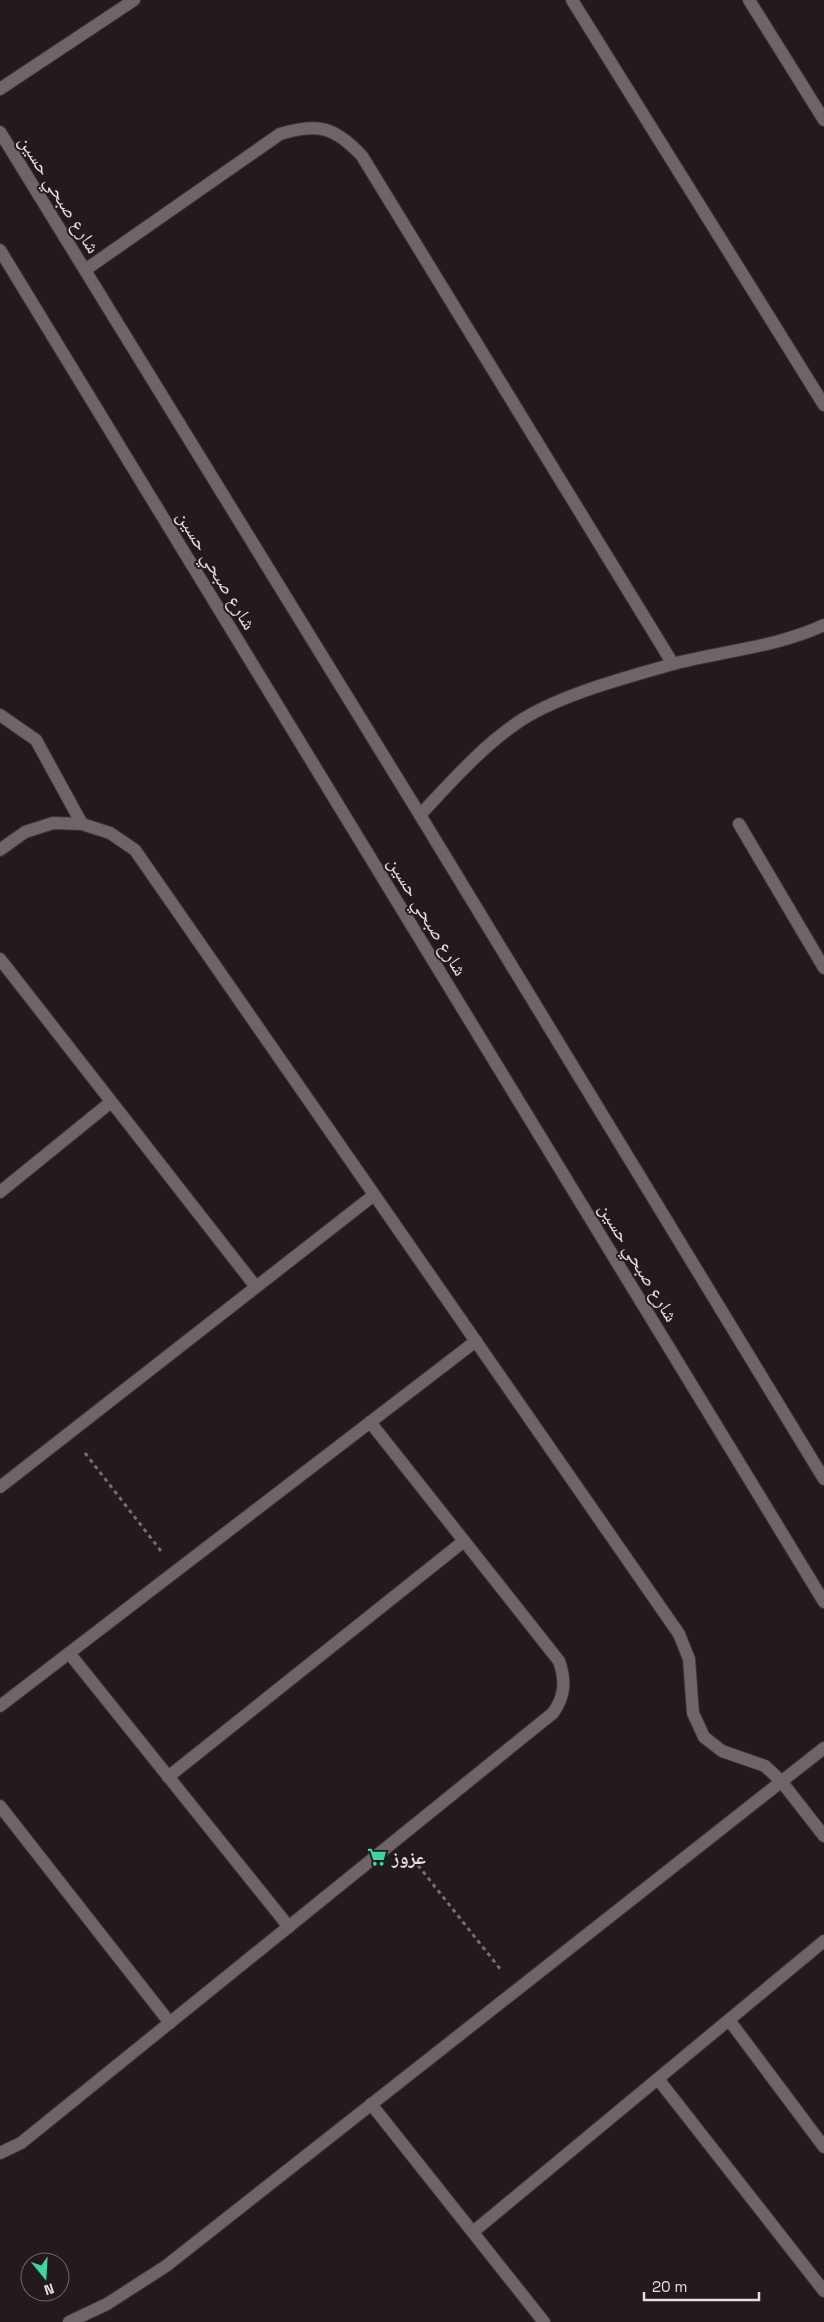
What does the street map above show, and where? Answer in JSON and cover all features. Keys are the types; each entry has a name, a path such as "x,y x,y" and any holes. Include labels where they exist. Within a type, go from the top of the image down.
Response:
{"street":[{"path":"0,89 134,0"},
{"path":"572,0 824,405"},
{"path":"749,0 824,120"},
{"path":"85,270 280,134 300,128 321,128 346,139 362,156 674,664"},
{"name":"شارع صبحي حسين","path":"0,132 420,815 824,1479"},
{"name":"شارع صبحي حسين","path":"0,250 824,1602"},
{"path":"420,815 476,757 523,719 580,693 674,664 808,633 824,625"},
{"path":"0,715 36,740 82,824"},
{"path":"0,850 25,832 53,823 82,824 110,832 135,850 679,1634 689,1660 693,1712 704,1737 722,1751 765,1766 781,1781 824,1836"},
{"path":"739,824 824,968"},
{"path":"0,958 256,1287"},
{"path":"0,1192 111,1102"},
{"path":"0,1487 374,1195"},
{"path":"0,1706 476,1341"},
{"path":"0,2153 21,2143 553,1713 561,1702 564,1688 563,1674 559,1661 370,1422"},
{"path":"168,1777 464,1541"},
{"path":"69,1653 289,1926"},
{"path":"69,2322 107,2304 166,2266 824,1748"},
{"path":"0,1806 170,2023"},
{"path":"473,2232 824,1941"},
{"path":"729,2020 824,2146"},
{"path":"658,2079 824,2291"},
{"path":"371,2104 544,2322"}],"path":[{"path":"70,1432 176,1571"},
{"path":"397,1839 516,1990"}],"place":[{"name":"عزوز","path":"377,1857"}]}
